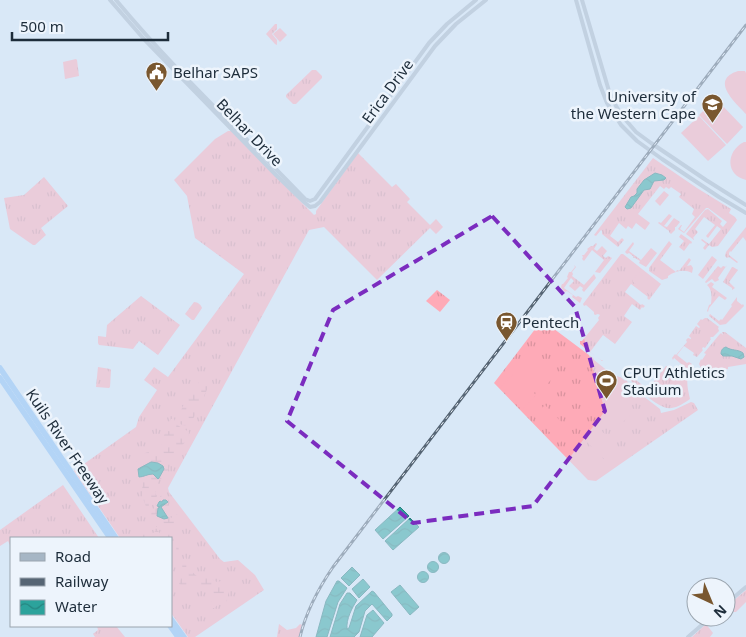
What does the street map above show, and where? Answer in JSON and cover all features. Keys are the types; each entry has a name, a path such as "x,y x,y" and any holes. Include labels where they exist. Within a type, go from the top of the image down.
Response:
{"highway":[{"name":"Kuils River Freeway","path":"0,368 115,537"},
{"name":"Kuils River Freeway","path":"0,378 109,537"},
{"path":"172,620 184,637"}],"main road":[{"name":"Belhar Drive","path":"110,0 143,38 304,202 310,207 318,205"},
{"name":"Belhar Drive","path":"116,0 161,51 305,199 310,201 316,199"},
{"name":"Erica Drive","path":"316,199 430,43 447,24 476,0"},
{"name":"Erica Drive","path":"318,205 431,51 456,24 486,0"},
{"path":"576,0 603,94 621,125 637,141 662,159 746,213"},
{"path":"582,0 609,91 624,118 636,132 651,143 746,205"},
{"path":"736,596 746,587"},
{"path":"688,637 700,627"}],"highlighted area":[{"path":"492,216 575,307 605,411 533,506 413,523 287,421 333,310"}],"green space":[{"path":"277,24 277,29 272,34 277,40 277,45 266,34"},
{"path":"280,28 287,35 280,42 273,34"},
{"path":"76,59 79,76 65,79 63,62"},
{"path":"312,70 316,70 322,78 296,104 293,104 286,95"},
{"path":"738,71 745,71 746,73 746,114 731,98 725,86 726,80 730,75"},
{"path":"716,99 743,127 727,144 699,115"},
{"path":"699,116 726,145 708,161 681,133"},
{"path":"231,131 314,215 358,153 392,187 396,184 410,199 407,202 430,225 436,219 443,227 436,234 430,228 377,280 324,227 309,230 168,488 169,492 220,559 224,562 238,560 255,575 264,590 195,637 188,637 172,614 172,537 119,537 74,471 136,427 139,417 157,390 144,380 154,367 168,377 244,274 195,238 187,196 174,180 215,139"},
{"path":"746,142 746,180 734,173 730,162 734,151"},
{"path":"653,158 731,209 729,213 737,220 718,246 712,247 709,245 705,250 703,248 706,244 701,240 709,244 721,229 717,226 708,238 706,236 715,225 704,217 695,229 698,232 693,238 694,240 686,234 705,210 708,209 722,221 720,224 723,227 727,222 708,208 706,208 684,233 678,229 682,225 680,229 684,232 695,217 692,214 694,209 679,197 681,194 671,187 664,189 660,186 638,214 650,223 645,230 636,223 632,229 628,226 626,229 619,223 610,236 618,242 622,238 624,240 618,247 602,234 601,230 596,236 594,235"},
{"path":"44,177 68,206 41,228 46,235 33,245 10,229 4,198 24,195"},
{"path":"664,191 669,195 660,206 655,201"},
{"path":"669,214 672,216 664,226 667,227 674,218 680,222 671,234 658,223 661,223"},
{"path":"746,227 746,241 743,237 729,253 737,263 725,256 726,252"},
{"path":"681,234 692,242 684,251 679,247 684,241 679,237"},
{"path":"669,241 672,244 660,260 676,272 677,270 679,271 689,258 691,260 687,266 691,265 693,268 692,273 686,271 677,272 662,280 649,271 649,268"},
{"path":"633,242 634,244 629,251 641,260 651,248 657,253 646,267 629,253 625,252"},
{"path":"596,243 594,249 597,251 602,246 607,251 603,256 612,258 600,273 595,272 604,260 592,250 584,261 582,259 582,255 584,255 587,249"},
{"path":"621,254 623,254 661,284 649,300 648,297 631,284 625,292 645,306 640,310 632,304 624,316 632,322 615,344 603,335 590,352 580,344 580,341 599,320 600,315 595,315 594,312 583,304"},
{"path":"712,256 717,260 703,279 698,275"},
{"path":"574,265 576,267 572,272 572,276 584,285 594,274 596,278 584,292 580,286 575,291 569,286 574,281 571,278 564,288 576,297 582,298 580,303 572,297 573,295 567,291 565,292 561,287 568,278 569,272 575,267"},
{"path":"718,266 721,268 723,266 726,267 718,278 719,280 715,282 712,279 705,282"},
{"path":"732,267 738,270 729,282 735,288 732,290 723,282"},
{"path":"639,272 656,286 650,295 632,281"},
{"path":"711,282 714,284 712,287 727,298 725,300 719,296 708,312 711,296 707,285"},
{"path":"437,290 450,300 440,312 426,301"},
{"path":"141,296 180,325 158,355 139,341 133,349 99,345 98,336 106,337 107,325"},
{"path":"737,297 737,301 744,306 726,324 720,325 709,316 710,314 719,321 722,320"},
{"path":"194,302 202,308 194,320 192,320 185,314"},
{"path":"705,318 719,327 719,331 710,338 705,348 703,347 703,350 697,357 684,346 677,355 687,363 692,364 687,382 690,399 672,408 657,404 645,393 666,366 679,377 682,375 681,371 685,371 686,368 672,358 687,342 688,338 691,339 689,336 696,326 700,327 697,324 701,319"},
{"path":"542,320 614,376 626,380 634,389 660,409 661,413 674,410 691,402 694,403 698,410 596,481 588,480 494,383"},
{"path":"722,332 725,332 746,348 746,364 728,367 728,369 720,371 720,376 716,379 709,371 701,368 699,364 706,354 704,353 721,333 723,335"},
{"path":"531,357 553,378 538,393 516,371"},
{"path":"98,367 111,370 109,388 96,387"},
{"path":"514,373 536,395 522,410 500,388"},
{"path":"209,375 213,377 202,403 190,424 182,425 177,419 186,400 194,388"},
{"name":"CPUT Athletics Stadium","path":"604,376 608,379 611,376 620,377 627,385 626,393 633,398 629,417 617,424 608,421 586,405 580,395 580,389 590,378"},
{"path":"631,376 646,388 643,391 636,388 630,379"},
{"path":"545,405 571,432 560,443 534,416"},
{"path":"171,419 174,419 178,426 189,432 185,442 175,453 163,479 157,480 158,486 155,493 157,496 151,507 147,509 143,498 142,483 132,473 135,463 145,453 154,451 164,442 164,435 167,431 176,432 176,429 167,426","holes":["151,462 160,465 163,472 158,478 153,474 143,477 138,474 140,467"]},
{"path":"596,425 621,451 608,463 583,438"},
{"path":"580,441 605,466 592,479 567,454"},
{"path":"63,485 98,537 10,537 10,545 8,541 0,546 0,530"},
{"path":"162,494 168,498 170,503 165,511 171,518 177,514 179,520 175,531 179,551 175,551 172,547 172,537 165,537 161,530 149,521"},
{"path":"157,530 163,537 140,537 145,532 147,534"},
{"path":"184,555 191,564 191,571 199,578 209,578 217,582 221,581 222,586 228,591 228,599 225,603 220,603 211,608 213,593 211,591 196,585 188,587 179,584 180,575 184,570 182,566"},
{"path":"746,590 746,602 736,612 736,598"},
{"path":"279,624 287,630 296,628 300,624 302,625 299,637 277,637"},
{"path":"97,627 117,627 125,637 95,637 93,634 98,630"},
{"path":"703,627 708,627 713,633 710,637 692,637"}],"water":[{"path":"655,173 666,178 654,181 650,189 644,190 631,208 627,209 625,207 631,197 637,193 637,189 644,180"},
{"path":"726,347 743,353 744,357 741,359 723,356 721,354 722,351"},
{"path":"151,462 163,466 164,469 159,478 153,474 139,477 138,469"},
{"path":"163,500 168,502 161,507 168,518 164,519 157,516 158,508 160,507 157,506"},
{"path":"400,507 409,516 383,539 375,530"},
{"path":"410,518 419,527 393,550 385,541"},
{"path":"444,552 450,558 444,564 438,558"},
{"path":"433,561 439,567 433,573 427,567"},
{"path":"352,567 360,575 349,586 341,578"},
{"path":"423,571 429,577 423,583 417,577"},
{"path":"363,579 370,587 359,598 352,589"},
{"path":"337,581 347,588 338,602 327,637 316,637 326,601"},
{"path":"400,585 419,607 410,615 391,592"},
{"path":"372,591 392,616 387,621 372,604 365,611 359,632 354,637 330,637 340,604 347,593 350,593 357,600 348,618 347,629 356,606"},
{"path":"373,610 384,623 372,637 360,637 367,615"}],"railway":[{"path":"300,637 313,601 333,567 746,25"}],"place":[{"name":"Belhar SAPS","path":"157,91"},
{"name":"University of the Western Cape","path":"712,124"},
{"name":"Pentech","path":"506,341"},
{"name":"CPUT Athletics Stadium","path":"607,400"}]}
